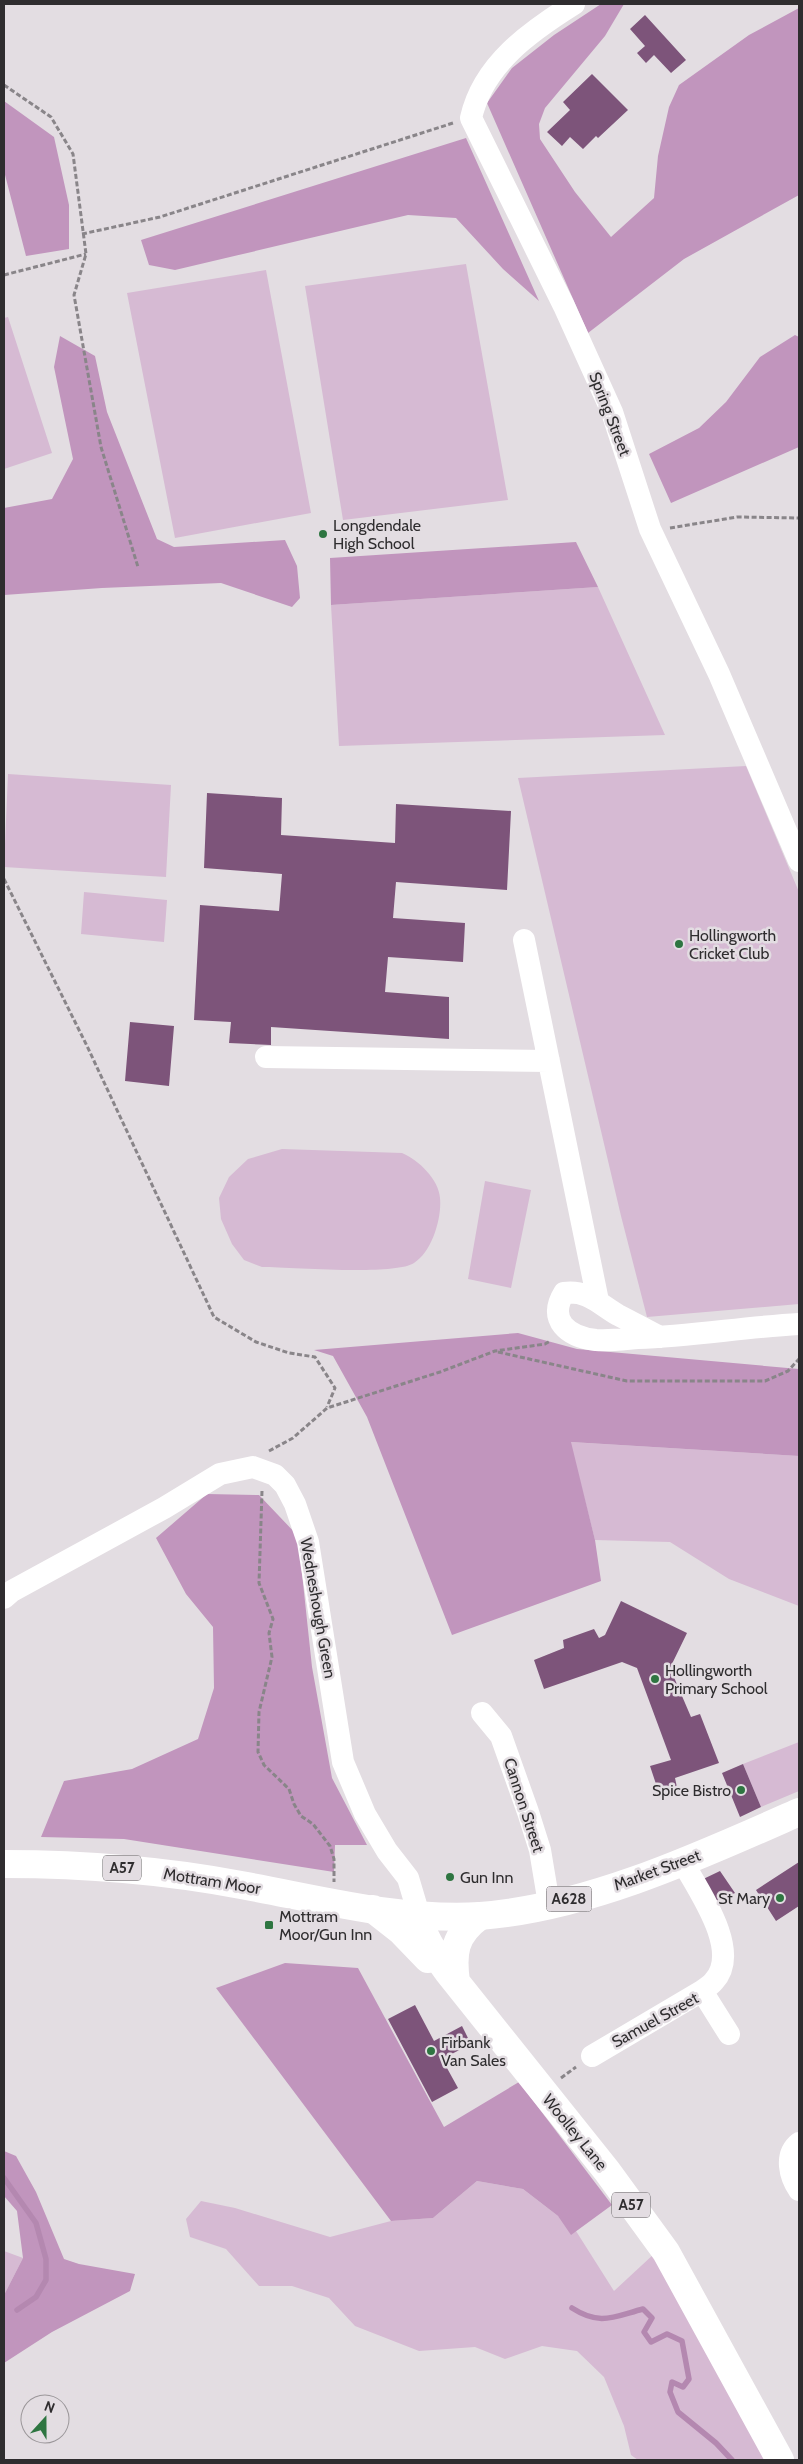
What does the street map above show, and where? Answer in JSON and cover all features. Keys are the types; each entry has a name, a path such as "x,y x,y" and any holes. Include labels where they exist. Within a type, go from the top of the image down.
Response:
{"main road":[{"name":"Market Street","path":"419,1915 480,1916 510,1913 601,1890 682,1861 799,1812"},
{"name":"Mottram Moor","path":"4,1864 65,1864 139,1870 238,1884 334,1903 419,1915"},
{"path":"373,1909 401,1931 419,1952 452,1977"},
{"name":"Woolley Lane","path":"419,1915 421,1927 429,1945 452,1977 606,2171 666,2252 780,2460"},
{"path":"452,1977 456,1944 466,1928 480,1916"}],"street":[{"path":"471,118 487,80 506,55 538,26 574,4"},
{"name":"Spring Street","path":"471,118 564,306 612,412 650,529 719,674 799,861"},
{"path":"524,940 598,1301"},
{"path":"266,1057 550,1061"},
{"path":"660,1337 578,1291 564,1293 557,1304 558,1319 568,1330 595,1340 660,1337 799,1324"},
{"path":"4,1598 220,1474 253,1467"},
{"name":"Wedneshough Green","path":"253,1467 275,1475 286,1485 296,1504 308,1542 343,1762 365,1814 387,1851 408,1878 419,1915"},
{"name":"Cannon Street","path":"482,1713 500,1736 528,1812 540,1850 549,1904"},
{"path":"682,1861 719,1930 724,1959 715,1980 702,1991"},
{"name":"Samuel Street","path":"592,2056 702,1991 729,2034"},
{"path":"799,2143 795,2146 790,2163 792,2179 799,2190"}],"path":[{"path":"4,85 51,117 73,154 80,196 82,234 86,254 74,295 101,447 138,567"},
{"path":"82,234 160,217 471,118"},
{"path":"4,275 86,254"},
{"path":"650,529 680,527 737,517 799,518"},
{"path":"4,879 88,1046 214,1318 256,1342 289,1353 315,1358 335,1388 327,1408"},
{"path":"334,1903 334,1860 330,1846 313,1824 301,1816 289,1790 264,1764 258,1752 259,1712 272,1657 269,1633 272,1619 259,1583 262,1490 253,1467 263,1455 293,1438 327,1408 440,1372 495,1351 545,1344 568,1330"},
{"path":"495,1351 627,1381 765,1381 788,1371 799,1359"},
{"path":"542,2091 592,2056"}],"shaded area":[{"path":"601,4 624,4 605,36 545,108 539,124 540,139 575,192 611,237 654,198 658,156 669,107 679,85 749,35 799,8 799,195 684,259 588,333 487,103 512,68 554,35"},
{"path":"4,101 54,137 69,205 69,249 26,256 4,171"},
{"path":"466,138 539,301 503,269 456,218 408,215 175,270 149,265 141,240"},
{"path":"466,264 508,500 343,520 305,286"},
{"path":"266,270 311,513 175,538 127,293"},
{"path":"8,317 52,453 4,469 4,318"},
{"path":"795,335 799,337 799,447 671,503 649,454 699,428 726,402 760,357"},
{"path":"60,336 95,356 107,412 157,539 174,547 285,540 297,566 300,598 292,607 221,583 102,588 4,595 4,508 52,499 73,459 54,367"},
{"path":"576,542 598,587 331,605 330,558"},
{"path":"598,587 665,735 339,746 331,605"},
{"name":"Hollingworth Cricket Club","path":"746,766 799,892 799,1304 647,1317 621,1216 518,778"},
{"path":"8,774 171,785 166,877 4,867"},
{"path":"84,892 167,900 164,942 81,934"},
{"path":"282,1149 402,1153 415,1160 427,1171 436,1184 440,1198 437,1224 431,1243 426,1251 414,1263 403,1267 386,1269 341,1270 262,1267 244,1260 232,1244 221,1219 219,1198 229,1177 248,1159"},
{"path":"485,1181 531,1190 511,1288 468,1279"},
{"path":"518,1333 577,1349 799,1369 799,1456 571,1442 595,1540 601,1581 452,1635 367,1417 333,1356 314,1350"},
{"path":"570,1442 799,1456 799,1606 729,1579 670,1542 595,1540"},
{"path":"207,1494 259,1495 298,1536 312,1667 332,1778 367,1845 335,1845 334,1872 124,1839 41,1837 64,1781 132,1769 198,1739 214,1688 213,1627 186,1594 156,1538"},
{"path":"799,1742 799,1791 761,1807 743,1764"},
{"path":"285,1963 358,1968 444,2127 519,2082 612,2205 571,2235 558,2216 523,2189 477,2181 433,2218 391,2221 216,1988"},
{"path":"4,2151 16,2156 36,2192 64,2259 79,2264 135,2274 130,2291 52,2332 4,2363 4,2295 23,2258 17,2211 4,2196"},
{"path":"477,2181 523,2189 558,2216 576,2231 614,2291 655,2253 773,2460 638,2460 631,2455 624,2426 604,2377 577,2351 542,2346 505,2359 475,2347 419,2351 355,2326 329,2298 292,2286 259,2286 226,2249 190,2237 186,2219 201,2201 235,2208 330,2237 391,2221 433,2218"},
{"path":"4,2251 23,2258 4,2295"}],"building":[{"path":"645,15 686,60 671,73 654,55 646,63 637,53 645,46 630,29"},
{"path":"592,74 628,110 598,138 596,136 583,149 570,137 562,146 547,132 570,110 563,102"},
{"path":"207,793 282,798 281,835 395,843 396,804 511,811 507,890 396,882 393,918 465,923 463,962 388,957 385,992 449,997 449,1039 271,1027 271,1045 229,1043 231,1022 194,1020 200,905 279,911 282,874 204,868"},
{"path":"130,1022 174,1026 169,1086 125,1081"},
{"path":"621,1601 687,1633 670,1668 691,1717 700,1714 719,1763 675,1778 678,1792 660,1796 650,1766 671,1760 637,1668 622,1662 544,1689 534,1660 564,1648 563,1640 594,1629 599,1638 605,1635"},
{"name":"Spice Bistro","path":"743,1764 761,1807 740,1817 722,1773"},
{"name":"St Mary","path":"799,1862 799,1906 776,1921 756,1890"},
{"path":"720,1871 735,1893 709,1905 697,1882"},
{"name":"Firbank Van Sales","path":"415,2005 434,2041 462,2026 471,2044 442,2059 458,2088 432,2102 388,2019"}],"waterway":[{"path":"4,2178 36,2223 46,2259 46,2280 36,2297 17,2310"},
{"path":"572,2308 582,2314 599,2318 615,2317 643,2309 652,2318 644,2332 651,2342 667,2334 682,2341 689,2379 683,2387 672,2382 670,2392 678,2412 716,2443 732,2460"}],"place":[{"name":"Longdendale High School","path":"323,534"},
{"name":"Hollingworth Cricket Club","path":"679,944"},
{"name":"Hollingworth Primary School","path":"655,1679"},
{"name":"Spice Bistro","path":"741,1790"},
{"name":"Gun Inn","path":"450,1877"},
{"name":"St Mary","path":"780,1898"},
{"name":"Mottram Moor/Gun Inn","path":"269,1925"},
{"name":"Firbank Van Sales","path":"431,2051"}]}
